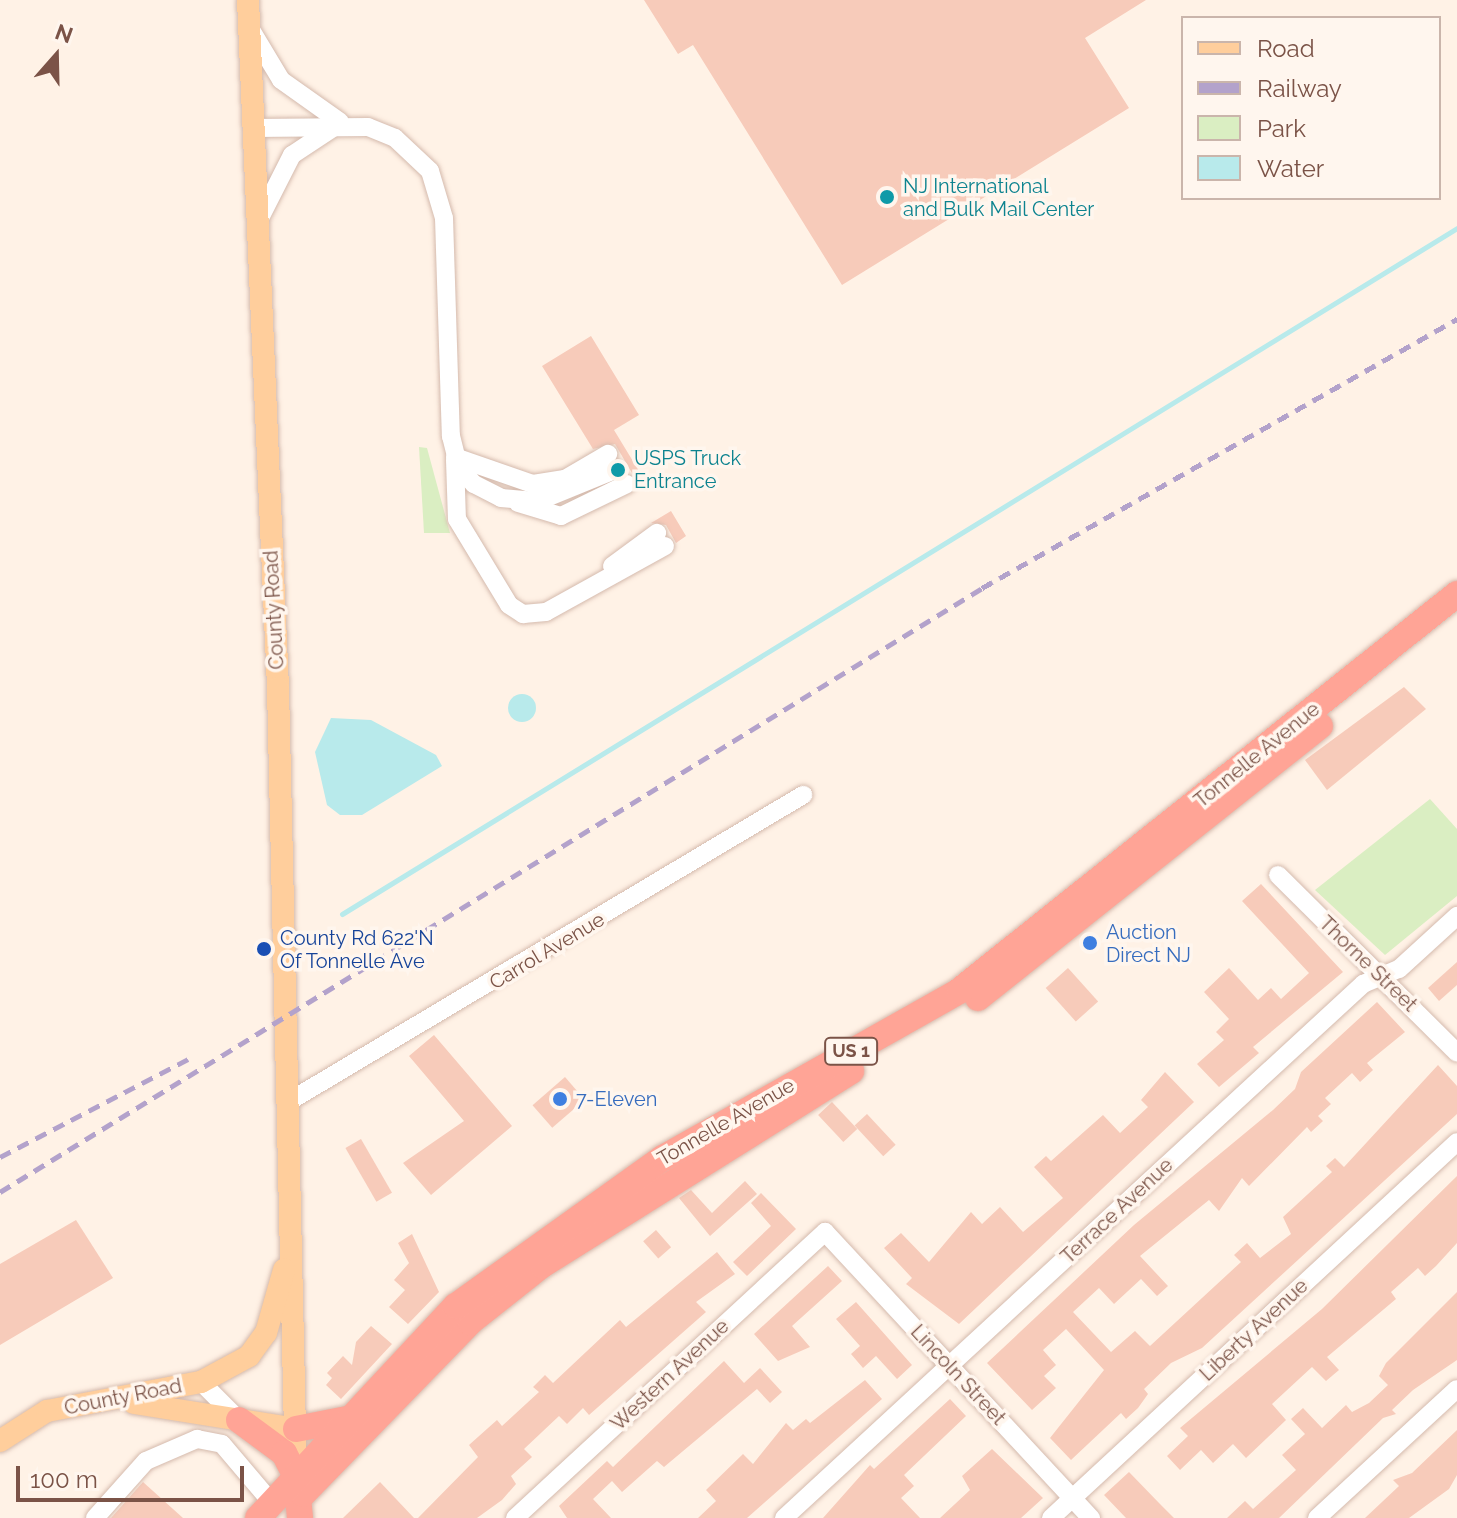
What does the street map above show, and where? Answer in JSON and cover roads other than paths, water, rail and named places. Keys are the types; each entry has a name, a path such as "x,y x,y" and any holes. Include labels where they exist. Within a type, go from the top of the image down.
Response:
{"highway":[{"name":"Tonnelle Avenue","path":"299,1497 350,1417 456,1306 663,1158 959,991 1457,594"},
{"name":"Tonnelle Avenue","path":"271,1513 299,1497 470,1322 542,1265 747,1130 1015,974 1457,611"},
{"path":"296,1429 350,1417"},
{"path":"239,1420 284,1453 299,1497"}],"main road":[{"name":"County Road","path":"248,0 288,1102 299,1497"},
{"name":"County Road","path":"0,1441 47,1411 125,1401 201,1382 249,1356 266,1333 291,1221"},
{"path":"125,1401 296,1429"}],"street":[{"path":"249,25 281,80 342,123"},
{"path":"256,229 292,155 342,123"},
{"path":"252,128 342,123 395,138 421,159 441,194 455,457 454,512 491,576 517,612 539,614 661,540"},
{"path":"455,457 533,484 617,469 563,496 516,502 474,484 455,457"},
{"name":"Carrol Avenue","path":"288,1102 803,795"},
{"name":"Thorne Street","path":"1278,875 1457,1053"},
{"name":"Terrace Avenue","path":"784,1518 1366,982 1384,978 1457,916"},
{"name":"Liberty Avenue","path":"1051,1518 1457,1142"},
{"name":"Lincoln Street","path":"825,1232 1091,1518"},
{"name":"Western Avenue","path":"515,1518 536,1511 825,1232"},
{"path":"201,1382 239,1420"},
{"path":"1317,1518 1457,1389"},
{"path":"95,1518 146,1461 197,1439 222,1444 271,1513"}],"water":[{"path":"522,694 532,698 536,708 532,718 522,722 512,718 508,708 512,698"},
{"path":"331,718 371,720 436,755 442,766 362,815 340,815 327,805 315,752"}],"waterway":[{"path":"342,914 1457,228"}],"railway":[{"path":"0,1192 982,588 1457,319"},
{"path":"0,1157 188,1059"}],"place":[{"name":"NJ International and Bulk Mail Center","path":"887,197"},
{"name":"USPS Truck Entrance","path":"618,470"},
{"name":"Auction Direct NJ","path":"1090,943"},
{"name":"County Rd 622'N Of Tonnelle Ave","path":"264,949"},
{"name":"7-Eleven","path":"560,1099"}]}
